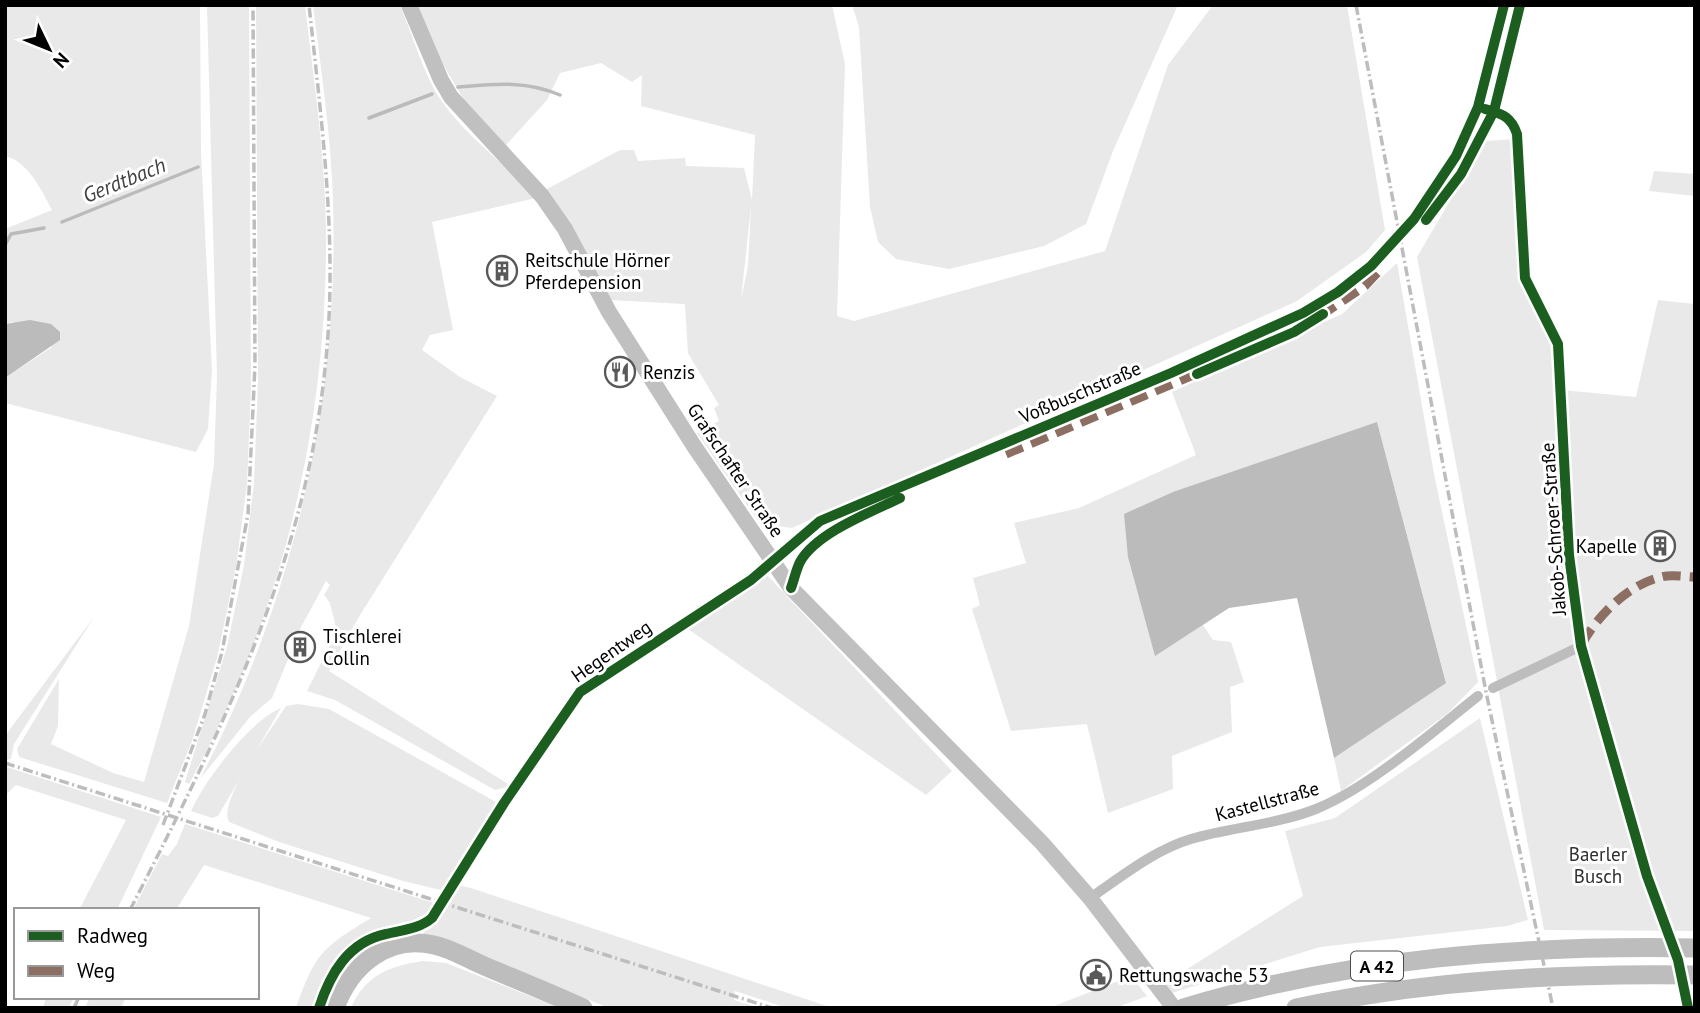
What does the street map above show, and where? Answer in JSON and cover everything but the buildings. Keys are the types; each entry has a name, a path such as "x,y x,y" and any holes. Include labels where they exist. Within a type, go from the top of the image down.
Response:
{"highway":[{"path":"335,1008 341,991 362,964 394,945 435,945 583,1008"},
{"name":"A 42","path":"1191,1005 1336,972 1421,958 1564,948 1695,948"},
{"path":"345,1008 358,983 382,962 420,953 465,958"},
{"name":"A 42","path":"1296,1008 1430,985 1519,977 1695,975"}],"main road":[{"name":"Grafschafter Straße","path":"409,5 451,97 515,165 557,218 609,312 772,563 820,620 1042,843 1090,898 1174,1008"}],"street":[{"name":"Voßbuschstraße","path":"772,563 820,521 837,512 1171,373 1303,313 1338,292 1371,266 1393,241 1438,184 1456,156 1478,107 1504,5"},
{"name":"Jakob-Schroer-Straße","path":"1478,107 1506,115 1513,122 1517,134 1525,278 1558,344 1569,555 1581,646 1640,854 1678,960 1688,1008"},
{"name":"Hegentweg","path":"504,803 580,692 772,563"},
{"path":"1493,688 1581,646"},
{"name":"Kastellstraße","path":"1090,898 1148,859 1190,839 1266,824 1328,803 1401,755 1478,696"}],"green space":[{"path":"5,5 200,5 201,152 212,370 208,429 196,452 5,403 5,378 52,347 12,322 5,324 5,229 52,210 27,170 5,156"},
{"path":"207,5 249,5 251,387 247,484 236,567 217,658 192,741 167,803 19,757 17,749 59,679 58,726 51,744 113,773 144,782 189,626 214,464 217,376"},
{"path":"256,5 305,5 324,180 324,309 318,380 292,520 273,588 221,721 189,784 185,782 227,647 244,565 254,483 258,381"},
{"path":"313,5 400,5 424,67 441,100 462,126 536,198 432,222 453,330 430,335 422,350 460,377 497,396 357,620 329,671 511,786 495,790 335,700 307,691 337,631 330,603 324,595 330,585 326,581 294,640 288,638 283,648 291,652 272,698 250,717 200,779 233,711 285,570 304,498 318,425 328,351 333,276 333,201 328,127"},
{"path":"416,5 832,5 845,64 837,316 854,321 1105,251 1168,65 1213,5 1347,5 1385,230 1366,252 1297,301 792,528 760,524 697,433 719,421 714,408 719,405 688,353 685,304 610,300 545,190 620,150 634,150 638,161 685,158 686,166 744,168 752,200 755,135 641,106 642,75 632,82 601,63 560,73 547,100 505,146 473,115 435,51","holes":["751,206 748,266 741,300"]},
{"path":"852,5 1178,5 1113,151 1086,224 1044,246 949,269 896,259 878,242 870,207 859,27"},
{"name":"Baerler Busch","path":"1515,139 1523,278 1555,346 1562,390 1636,397 1658,300 1695,304 1695,931 1544,930 1417,257 1485,141"},
{"path":"1654,171 1695,174 1695,196 1649,191"},
{"path":"1397,263 1434,474 1478,682 1447,714 1341,791 1334,758 1446,682 1377,422 1155,655 1203,625 1213,640 1231,642 1244,682 1230,687 1232,732 1172,756 1173,789 1108,813 1087,724 1011,731 972,609 980,605 973,578 1026,563 1014,523 1079,508 1196,455 1172,392 1342,314"},
{"path":"766,574 952,771 926,795 688,629"},
{"path":"94,617 14,744 11,759 5,760 5,737"},
{"path":"298,704 329,709 496,802 497,813 450,886 441,890 403,881 279,842 229,822 227,812 231,798 248,764 286,706"},
{"path":"281,708 218,816 212,818 191,811 206,785 241,739 268,715"},
{"path":"1480,718 1528,920 1507,926 1320,947 1172,993 1165,983 1303,896 1285,831 1335,818"},
{"path":"7,767 161,817 118,908 80,908 126,820 16,785 5,796"},
{"path":"185,824 437,904 422,922 385,929 360,942 332,971 315,1008 296,1008 309,975 323,953 341,937 371,918 204,865 177,908 134,908 162,854 168,856 177,844"},
{"path":"457,885 833,1008 787,1008 735,991 734,1000 759,1008 609,1008 516,970 421,937"},
{"path":"423,961 446,963 560,1008 351,1008 364,987 380,974 389,969"},
{"path":"1131,976 1147,996 1115,1008 1049,1008"},
{"path":"45,999 73,999 69,1008 43,1008"},
{"path":"89,999 125,999 121,1008 85,1008"}],"shaded area":[{"path":"30,320 51,324 60,332 60,340 5,378 5,324"},
{"path":"1377,422 1446,683 1334,758 1297,598 1229,608 1155,656 1128,557 1124,514 1173,492"}],"waterway":[{"name":"Gerdtbach","path":"458,87 522,85 560,95"},
{"name":"Gerdtbach","path":"369,118 432,94"},
{"name":"Gerdtbach","path":"62,222 198,167"},
{"name":"Gerdtbach","path":"5,245 11,234 44,228"}],"railway":[{"path":"163,825 205,714 222,652 248,514 255,365 253,5"},
{"path":"131,908 205,760 238,685 268,609 293,532 312,453 325,371 330,250 324,145 309,5"},
{"path":"1356,5 1486,692 1553,1008"},
{"path":"5,763 772,1008"},
{"path":"74,1008 78,999"}],"marked path":[{"path":"1320,316 1365,286 1381,269"},
{"path":"1006,454 1203,371"},
{"path":"1582,644 1605,612 1637,586 1665,576 1695,577"}],"cycle path":[{"path":"319,1008 342,961 361,944 373,938 416,927 432,918 504,803 580,692 751,580 820,521 1171,373 1303,313 1338,292 1371,266 1414,219 1456,156 1478,107 1504,5"},
{"path":"1426,220 1461,174 1494,111 1520,5"},
{"path":"1485,109 1505,117 1512,123 1517,134 1525,278 1558,344 1569,555 1581,646 1647,876 1678,960 1688,1008"},
{"path":"1197,374 1294,332 1323,314"},
{"path":"791,588 800,562 818,542 845,524 900,498"}],"place":[{"name":"Reitschule Hörner Pferdepension","path":"502,271"},
{"name":"Renzis","path":"620,372"},
{"name":"Kapelle","path":"1660,546"},
{"name":"Tischlerei Collin","path":"300,647"},
{"name":"Rettungswache 53","path":"1096,975"}]}
